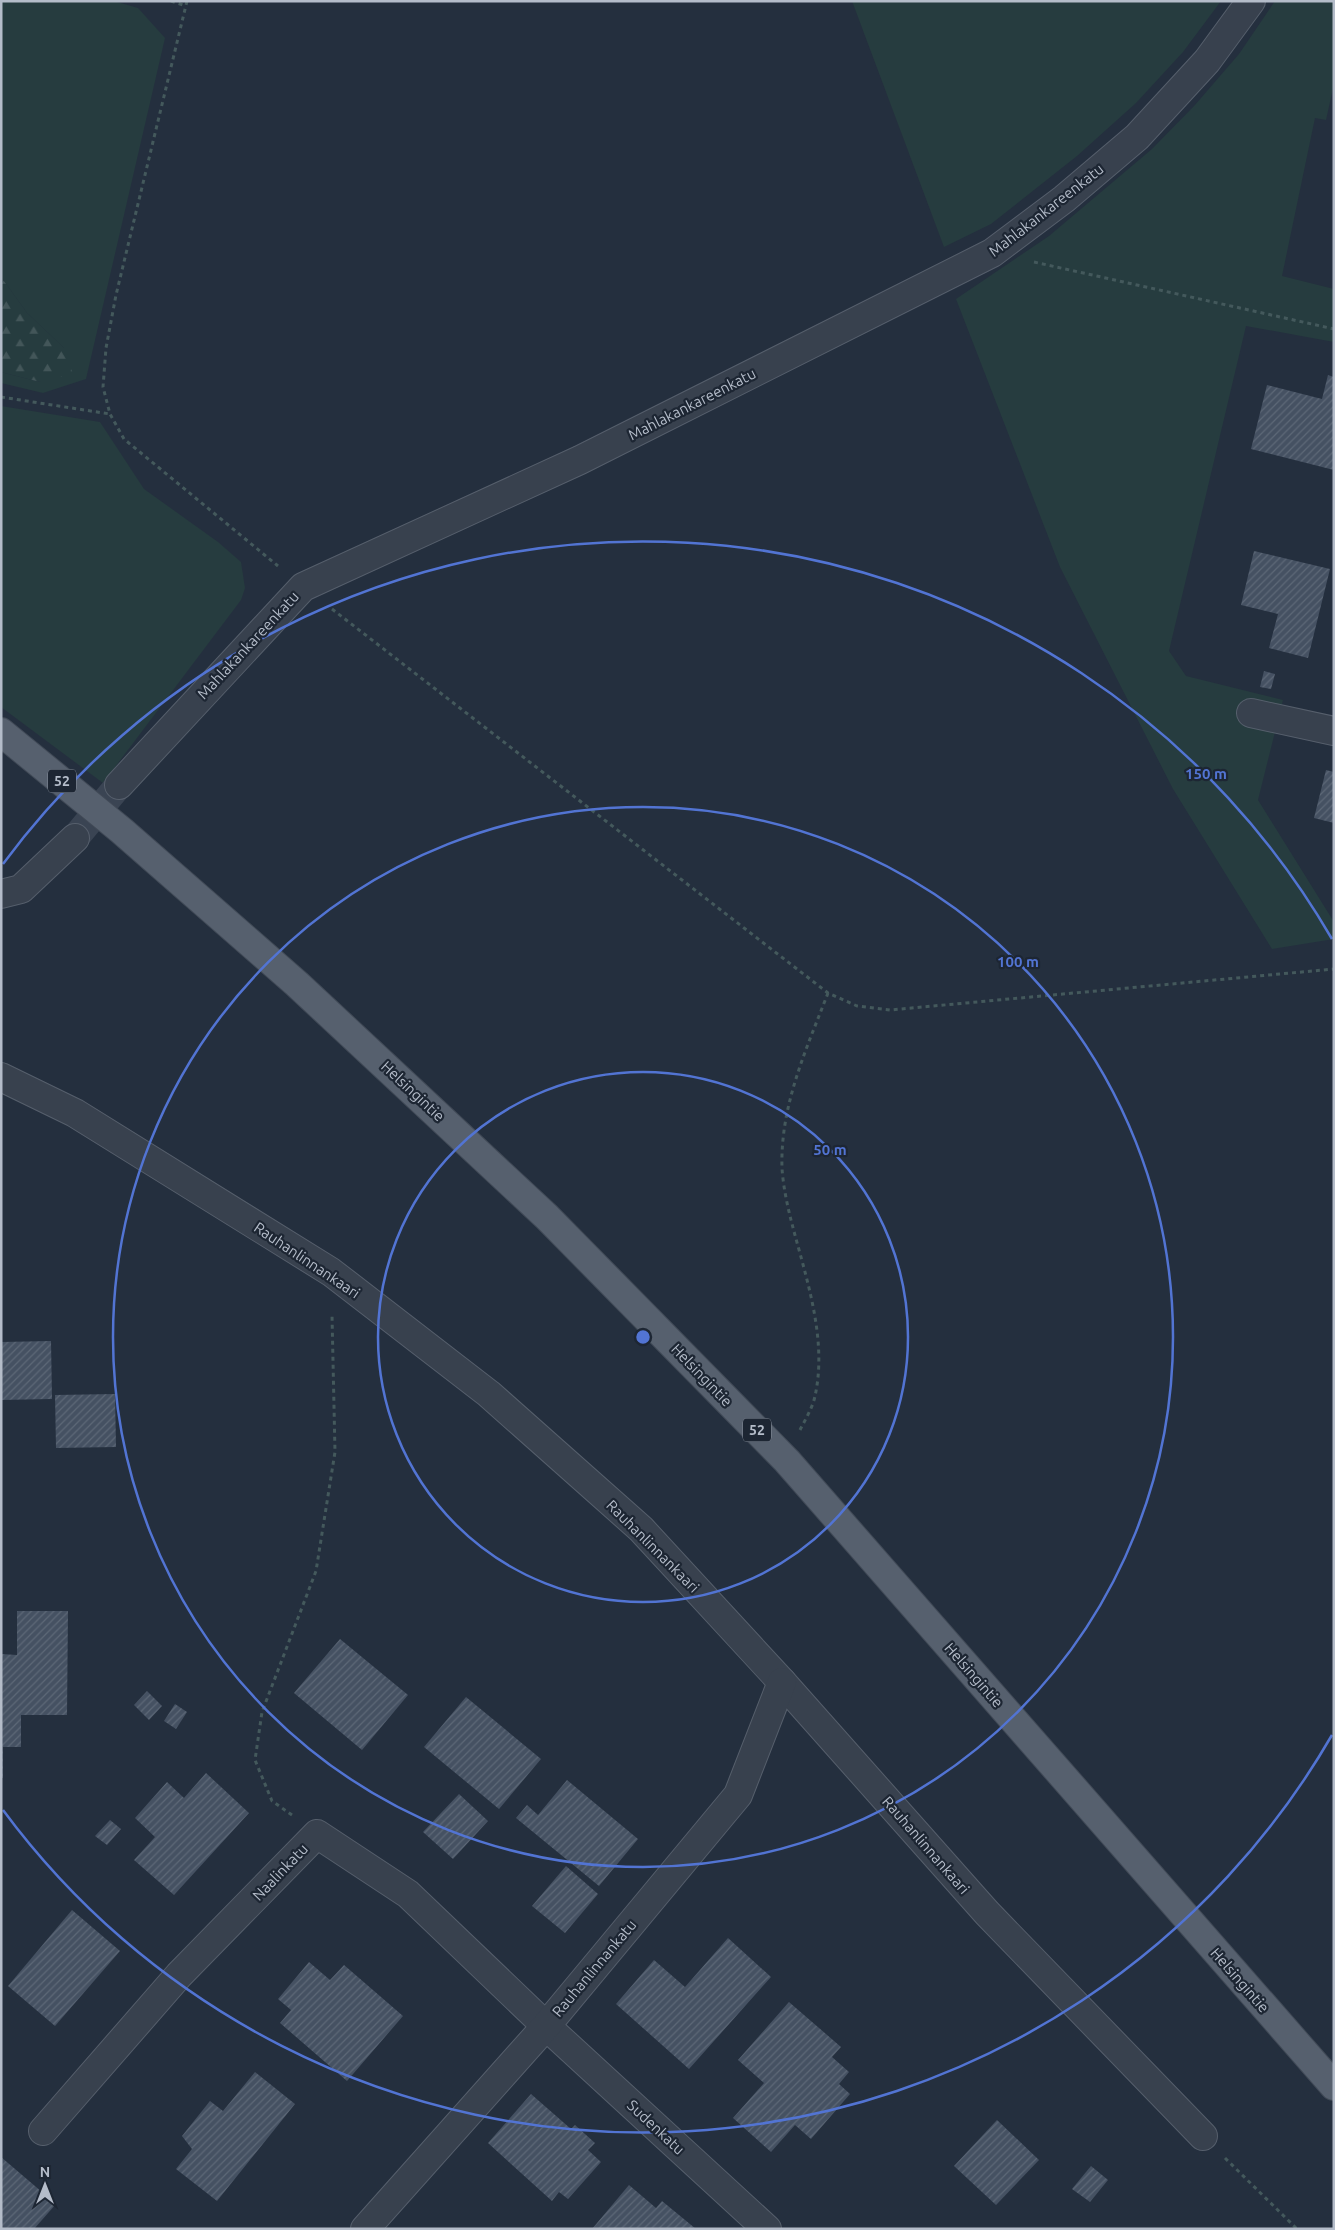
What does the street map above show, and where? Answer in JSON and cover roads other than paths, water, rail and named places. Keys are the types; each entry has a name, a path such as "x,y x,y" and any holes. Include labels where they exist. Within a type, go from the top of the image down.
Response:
{"main road":[{"name":"Helsingintie","path":"1,732 122,831 297,984 547,1217 787,1461 1334,2086"}],"street":[{"name":"Mahlakankareenkatu","path":"120,785 303,587 580,460 992,253 1064,199 1137,137 1207,61 1251,1"},
{"path":"1251,713 1334,731"},
{"path":"1,894 21,889 75,838"},
{"name":"Rauhanlinnankaari","path":"1,1077 75,1113 331,1272 489,1394 641,1529 782,1682 987,1913 1203,2136"},
{"name":"Rauhanlinnankatu","path":"366,2229 546,2026 738,1795 782,1682"},
{"name":"Naalinkatu","path":"42,2131 180,1975 317,1834 408,1894 546,2026"},
{"name":"Sudenkatu","path":"546,2026 767,2229"}],"tunnel":[{"path":"75,838 119,785"}]}
